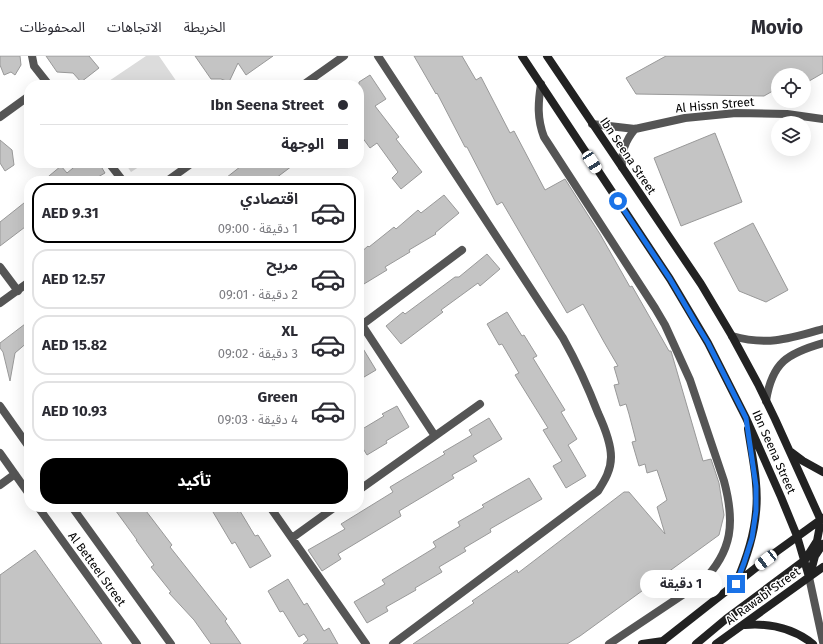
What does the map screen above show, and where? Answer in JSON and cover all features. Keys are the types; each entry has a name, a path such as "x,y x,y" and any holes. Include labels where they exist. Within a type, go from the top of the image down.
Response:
{"street":[{"path":"32,56 34,66 45,80"},
{"path":"310,80 344,56"},
{"path":"378,56 563,338 584,379 598,412 608,439 611,457 608,475 598,491 393,644"},
{"name":"Ibn Seena Street","path":"522,56 674,285 708,343 746,418 782,496 805,560 823,642"},
{"name":"Ibn Seena Street","path":"547,56 701,284 732,336 766,401 822,521"},
{"path":"541,84 538,116 544,138 655,308 690,380 724,481 730,509 730,532 727,546 721,559 712,572 702,582 609,644"},
{"path":"0,117 24,100"},
{"name":"Al Hissn Street","path":"592,124 635,129 685,118 736,114 787,114 823,119"},
{"path":"622,167 621,157 624,147 628,137 635,129"},
{"path":"113,168 119,176"},
{"path":"174,176 185,168"},
{"path":"364,323 462,250"},
{"path":"0,267 18,291"},
{"path":"0,303 24,286"},
{"path":"732,336 751,341 771,342 784,340 823,329"},
{"path":"364,332 435,436"},
{"path":"766,401 768,387 780,365 789,356 801,350 823,343"},
{"path":"364,486 480,404"},
{"path":"0,406 24,440"},
{"path":"736,584 752,538 756,511 756,486 746,418"},
{"path":"789,450 802,461 823,472"},
{"path":"0,454 24,487"},
{"path":"0,485 15,474"},
{"name":"Al Betteel Street","path":"42,512 137,644"},
{"path":"76,512 171,644"},
{"path":"274,512 366,644"},
{"path":"292,538 328,512"},
{"path":"696,644 726,619 805,560 818,541 822,521"},
{"name":"Al Rawabi Street","path":"661,642 797,536 822,521"},
{"path":"809,577 814,556 823,544"},
{"name":"Al Rawabi Street","path":"716,644 823,567"},
{"path":"744,625 757,624 783,628 813,644"},
{"path":"642,644 661,642"}],"shaded area":[{"path":"146,56 159,56 176,80 110,80"},
{"path":"128,168 137,168 131,172"}],"building":[{"path":"0,56 20,56 21,65 15,75 11,72 4,75 0,65"},
{"path":"46,56 89,56 99,68 84,80 79,80 73,73 57,72"},
{"path":"195,56 273,56 246,75 238,63 230,80 211,79"},
{"path":"414,56 462,56 476,80 481,77 510,133 514,131 545,190 565,179 600,234 630,287 632,286 669,351 671,351 703,461 711,459 719,483 724,515 719,535 567,644 413,644 474,603 472,601 517,570 518,573 624,492 629,492 665,534 657,507 667,500 657,470 647,473 645,464 639,466 632,442 636,441 626,404 620,406 614,385 619,384 614,367 618,366 583,304 567,313 502,202 497,205 437,93 436,94"},
{"path":"666,56 823,56 823,73 811,80 811,68 771,68 771,92 764,96 636,94 626,78"},
{"path":"370,75 386,99 375,106 399,137 396,139 422,172 401,189 392,178 398,172 377,143 370,148 364,140 364,80 362,80"},
{"path":"715,133 742,202 681,226 654,158"},
{"path":"0,140 12,150 14,165 5,171 0,163"},
{"path":"59,168 63,168 67,173 73,168 102,168 105,173 100,176 49,176"},
{"path":"239,168 289,168 279,176 228,176"},
{"path":"444,195 459,213 435,233 436,234 409,250 410,252 385,267 387,270 364,284 364,250 394,227 396,229 418,210 421,213"},
{"path":"24,203 24,228 0,246 0,222"},
{"path":"753,223 788,290 766,302 739,291 714,243"},
{"path":"487,254 500,269 480,286 478,283 441,310 443,312 401,344 386,326 403,312 405,314 455,277 459,277"},
{"path":"507,312 537,356 533,358 565,410 561,412 577,439 568,445 586,476 566,488 553,466 562,461 543,430 548,428 515,375 519,373 502,344 499,345 487,324"},
{"path":"24,325 24,345 15,353 10,381 3,352 0,348 0,343"},
{"path":"364,350 376,370 364,377"},
{"path":"397,406 409,427 367,455 364,450 364,428 384,416 382,414"},
{"path":"489,418 502,439 473,456 477,461 452,475 454,478 399,511 401,516 338,554 341,559 322,571 308,550 345,529 341,524 360,512 364,512 364,510 393,492 390,487 445,454 443,452 472,435 469,430"},
{"path":"529,478 542,499 490,529 491,532 464,548 466,551 439,567 442,572 415,588 416,590 386,607 388,611 367,623 354,602 385,584 382,580 436,547 433,542 460,526 458,522 484,507 482,505"},
{"path":"117,512 147,512 172,545 170,547 227,619 225,621 241,644 211,644 194,620 169,593 171,592 151,567 154,565"},
{"path":"213,512 241,512 255,536 258,535 271,556 250,568 235,542 232,544"},
{"path":"35,550 102,644 0,644 0,575"},
{"path":"288,579 304,605 307,603 324,631 329,628 338,644 303,644 308,640 304,634 299,637 283,611 280,612 268,591"}],"route":[{"path":"618,201 670,279 708,343 746,418 756,486 756,511 752,538 736,584"}]}
